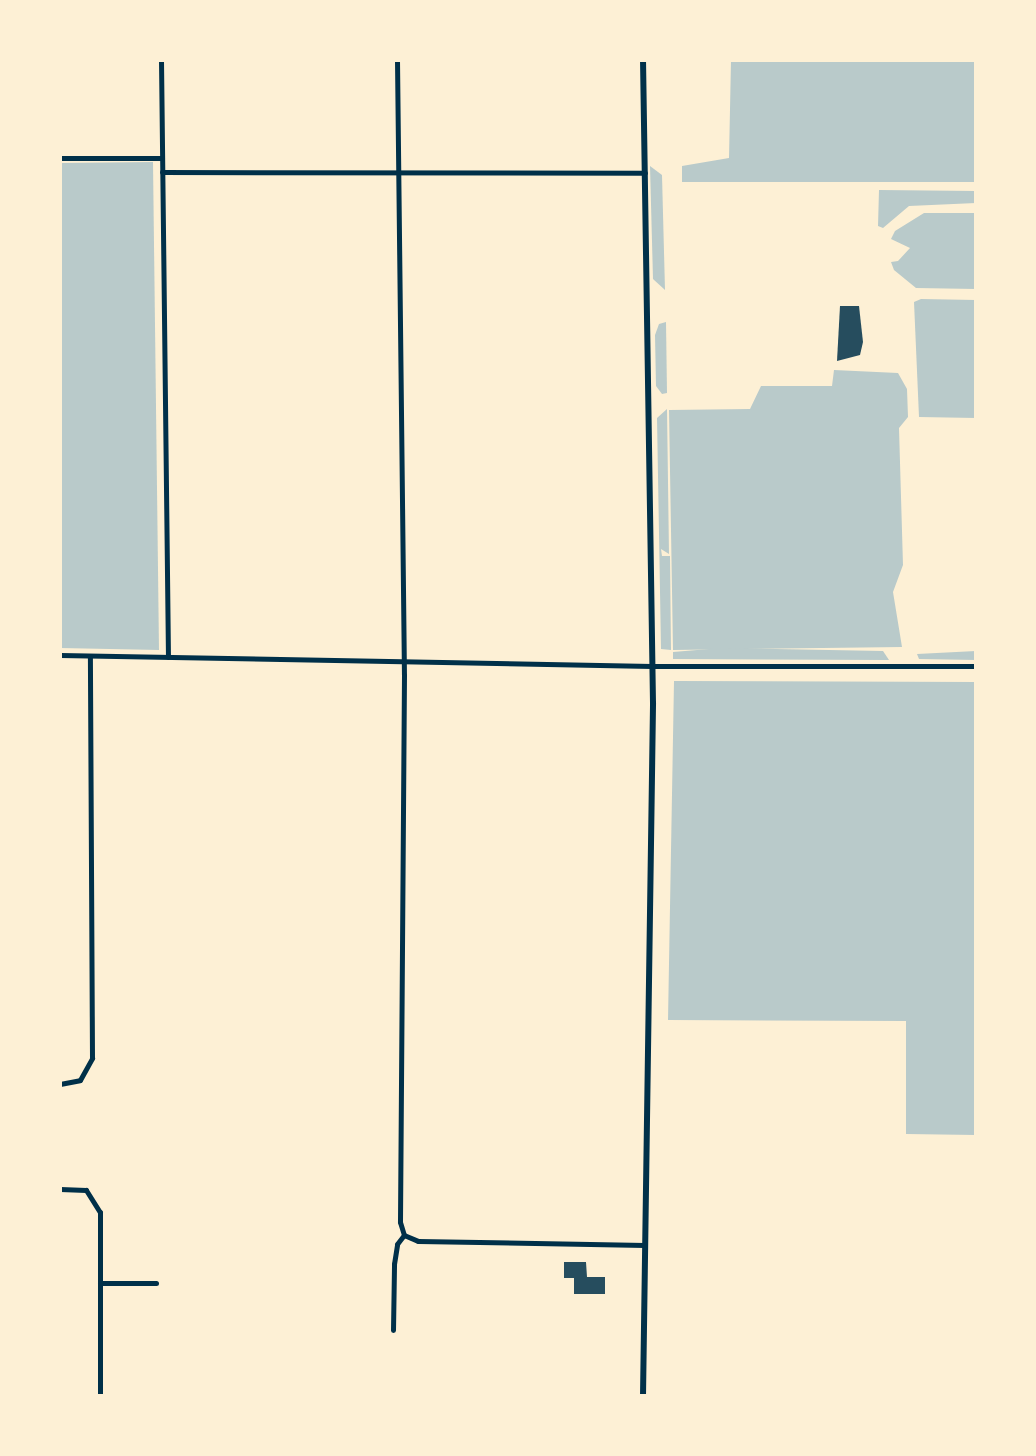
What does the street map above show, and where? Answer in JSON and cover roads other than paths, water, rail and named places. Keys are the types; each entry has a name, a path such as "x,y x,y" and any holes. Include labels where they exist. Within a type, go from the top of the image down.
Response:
{"street":[{"path":"161,60 168,657"},
{"path":"397,60 404,662 400,1222 404,1235 418,1241 645,1245"},
{"path":"643,60 652,666 643,1396"},
{"path":"60,158 162,158"},
{"path":"162,172 645,173"},
{"path":"60,655 652,666 976,666"},
{"path":"60,1084 80,1080 92,1058 90,656"},
{"path":"60,1189 78,1188 92,1195 100,1212 100,1396"},
{"path":"393,1330 394,1264 397,1244 404,1235"},
{"path":"100,1283 156,1283"}]}
